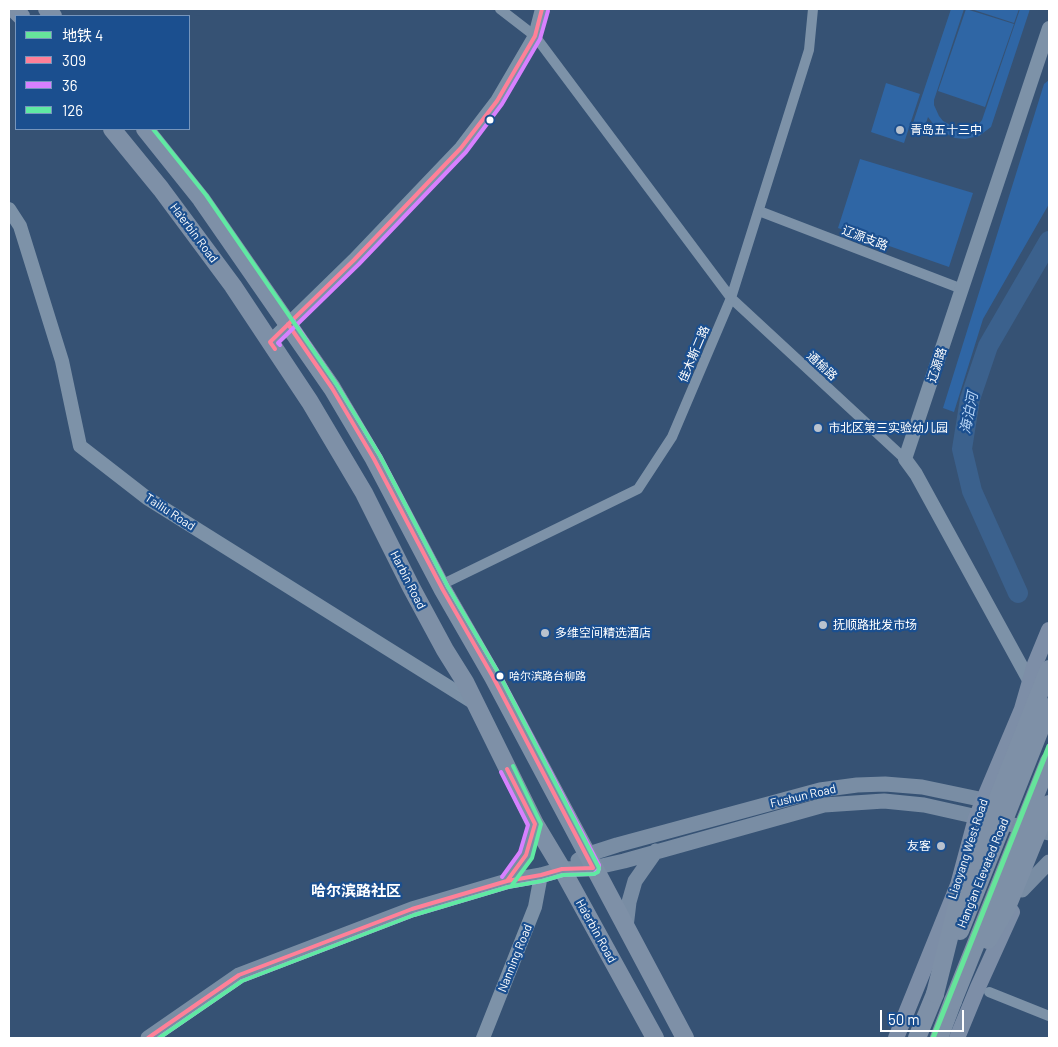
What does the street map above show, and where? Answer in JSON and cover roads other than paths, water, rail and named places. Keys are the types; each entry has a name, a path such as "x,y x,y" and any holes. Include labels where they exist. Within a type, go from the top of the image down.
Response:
{"highway":[{"name":"Ha'erbin Road","path":"113,130 161,189 233,286 270,342"},
{"name":"Ha'erbin Road","path":"145,130 201,199 288,324"},
{"name":"Harbin Road","path":"288,324 332,388 369,451 440,585 493,677 590,861"},
{"name":"Harbin Road","path":"270,342 310,402 364,493 411,587 445,650 465,682 536,824"},
{"path":"935,994 960,894 1042,667"},
{"name":"Hang'an Elevated Road","path":"917,1038 1049,707"},
{"name":"Hang'an Elevated Road","path":"938,1038 1049,761"},
{"path":"953,1001 1007,907 1049,804"},
{"name":"Ha'erbin Road","path":"536,824 655,1038"},
{"path":"590,861 685,1038"}],"main road":[{"name":"Liaoyang West Road","path":"896,1038 958,885 976,818 1022,709 1030,682 1042,667 1049,630"},
{"name":"Fushun Road","path":"148,1038 239,976 412,908 507,881 541,876 562,870 820,790 857,785 886,784 922,787 984,800 1048,830"},
{"name":"Fushun Road","path":"590,861 656,851 824,806 850,802 884,801 924,805 976,818 1048,830"},
{"path":"507,881 526,855 536,824"},
{"path":"957,1038 1048,830"},
{"path":"626,928 629,902 635,881 656,851"},
{"path":"1022,890 1049,862"}],"street":[{"name":"通榆路","path":"500,9 535,36 732,298 905,459"},
{"path":"270,342 354,260 461,148 497,101 535,36 542,9"},
{"name":"佳木斯二路","path":"440,585 638,489 672,437 732,298 809,50 813,9"},
{"name":"辽源路","path":"905,459 1049,28"},
{"name":"Tailiu Road","path":"9,209 20,226 62,361 80,446 146,498 476,704"},
{"name":"辽源支路","path":"759,211 962,289"},
{"path":"905,459 916,474 1030,682"},
{"name":"Nanning Road","path":"483,1038 535,907 541,876"},
{"path":"989,992 1049,1016"}],"waterway":[{"name":"海泊河","path":"1018,593 972,491 962,449 970,399 988,346 1049,241"}],"metro line":[{"name":"4","path":"933,1038 1049,746"}],"place":[{"name":"青岛五十三中","path":"900,130"},
{"name":"市北区第三实验幼儿园","path":"818,428"},
{"name":"抚顺路批发市场","path":"823,625"},
{"name":"多维空间精选酒店","path":"545,633"},
{"name":"哈尔滨路台柳路","path":"500,676"},
{"name":"友客","path":"941,846"}],"district":[{"name":"哈尔滨路社区","path":"356,891"}]}
